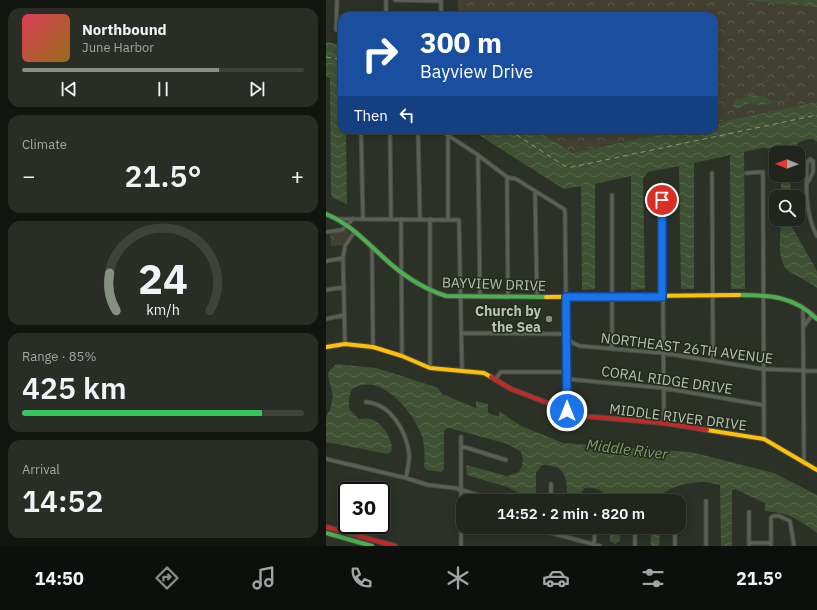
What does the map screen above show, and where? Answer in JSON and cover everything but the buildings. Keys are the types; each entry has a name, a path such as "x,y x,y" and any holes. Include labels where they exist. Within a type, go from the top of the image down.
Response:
{"street":[{"path":"336,30 337,0"},
{"path":"386,0 386,12"},
{"path":"395,0 441,0 441,12"},
{"path":"361,134 363,219"},
{"path":"390,134 391,219"},
{"path":"418,134 420,219"},
{"path":"448,134 506,177 516,179 564,209 567,411"},
{"path":"448,134 448,220"},
{"path":"478,155 480,296"},
{"path":"808,182 813,172 814,165 810,159 807,163 808,212 810,222 817,236"},
{"path":"746,172 763,172 764,440"},
{"path":"712,173 713,361"},
{"path":"506,177 508,297"},
{"path":"662,184 664,423"},
{"path":"535,191 537,297"},
{"path":"612,196 612,349"},
{"name":"BAYVIEW DRIVE","path":"326,214 346,225 414,284 430,292 446,296 662,297 764,295 786,298 803,306 817,319"},
{"path":"337,219 459,220 460,292 462,296 462,372"},
{"path":"326,232 342,230 353,219"},
{"path":"401,219 402,356"},
{"path":"430,220 430,368"},
{"path":"345,344 343,258 345,246 353,231"},
{"path":"372,248 373,347"},
{"path":"326,261 343,258"},
{"path":"326,290 344,287"},
{"path":"803,306 804,464"},
{"path":"804,326 813,314"},
{"path":"326,319 344,315"},
{"name":"NORTHEAST 26TH AVENUE","path":"462,333 563,334 580,346 663,353 763,370 817,371"},
{"name":"MIDDLE RIVER DRIVE","path":"326,348 345,344 373,347 402,356 430,368 484,373 511,389 582,416 664,423 764,440 817,470"},
{"path":"495,379 501,372 567,372"},
{"name":"CORAL RIDGE DRIVE","path":"567,379 663,388 763,405"},
{"path":"366,402 380,406 392,415 404,432 409,454 406,478"},
{"path":"460,494 461,437"},
{"path":"461,446 506,460"},
{"path":"326,458 428,485 460,490 474,494"},
{"path":"551,484 551,494"},
{"path":"706,501 706,546"},
{"path":"749,512 749,545 771,544 771,518 773,516 779,516 790,521 794,546"},
{"path":"326,527 382,544 395,546"},
{"path":"326,533 372,546"},
{"path":"461,534 461,546"},
{"path":"554,534 600,546"},
{"path":"594,545 595,534"},
{"path":"635,534 635,546"},
{"path":"675,534 675,546"}],"green space":[{"path":"458,0 817,0 817,102 718,122 718,12 458,12"},
{"path":"542,134 662,134 572,153"},
{"path":"345,229 350,232 344,245 331,246 330,233 343,232"}],"water":[{"path":"744,0 817,0 817,7"},
{"path":"326,42 338,44 338,134 346,134 347,204 333,198 331,194 330,78 326,77"},
{"path":"752,89 752,96 764,96 774,103 758,105 754,103 745,104 738,109 733,106 736,98 741,99 750,95"},
{"path":"817,102 817,142 813,139 803,141 796,146 769,146 769,149 762,148 744,152 745,289 731,289 730,155 694,163 694,289 681,289 679,166 648,172 643,178 645,289 631,290 631,176 595,184 595,289 582,290 581,186 564,189 477,134 542,134 572,153 662,134 718,134 718,122"},
{"path":"781,182 790,182 791,190 781,190"},
{"path":"781,226 792,226 817,271 817,288 785,268 782,262 780,248"},
{"name":"Middle River","path":"336,364 376,368 438,388 442,394 476,408 476,401 488,404 488,413 499,417 499,411 521,426 563,443 691,452 774,473 817,495 817,533 787,515 765,511 765,503 735,489 732,491 732,546 721,546 720,485 706,482 685,484 671,489 663,494 605,494 596,489 585,488 580,494 567,494 566,481 561,471 557,467 551,465 542,465 536,473 536,494 518,494 516,491 507,487 467,475 466,465 507,476 519,472 523,459 521,452 508,444 449,428 445,429 444,432 444,469 441,472 427,470 424,467 425,459 422,438 411,415 394,396 384,389 373,385 362,385 352,389 349,398 349,409 359,419 371,419 383,428 391,443 391,452 388,454 326,442 326,417 330,410 333,396 328,376 329,371"},
{"path":"610,534 620,534 620,541 615,544 610,541"},
{"path":"650,534 660,534 659,546 651,546"}],"waterway":[{"path":"718,48 737,57"},
{"path":"739,58 759,69 773,83 785,85 788,100 774,102"},
{"path":"749,78 757,84 768,81"},
{"path":"752,89 756,84"},
{"path":"764,89 764,96"}],"ferry route":[{"path":"326,57 338,59"},
{"path":"515,134 560,163 567,167 572,167 817,115"}],"traffic: fast":[{"path":"326,214 349,227 390,264 405,275 420,285 437,293 446,296 546,297"},
{"path":"739,295 781,298 790,301 808,311 817,319"},
{"path":"326,533 372,546"}],"traffic: slow":[{"path":"546,297 739,295"},
{"path":"326,347 345,344 373,347 402,356 430,368 484,373 491,377"},
{"path":"707,430 764,439 817,470"}],"traffic: jam":[{"path":"491,377 511,389 582,416 664,423 707,430"},
{"path":"326,527 395,546"}],"place":[{"name":"Church by the Sea","path":"549,319"}],"route":[{"path":"567,411 566,297 662,297 662,200"}]}
